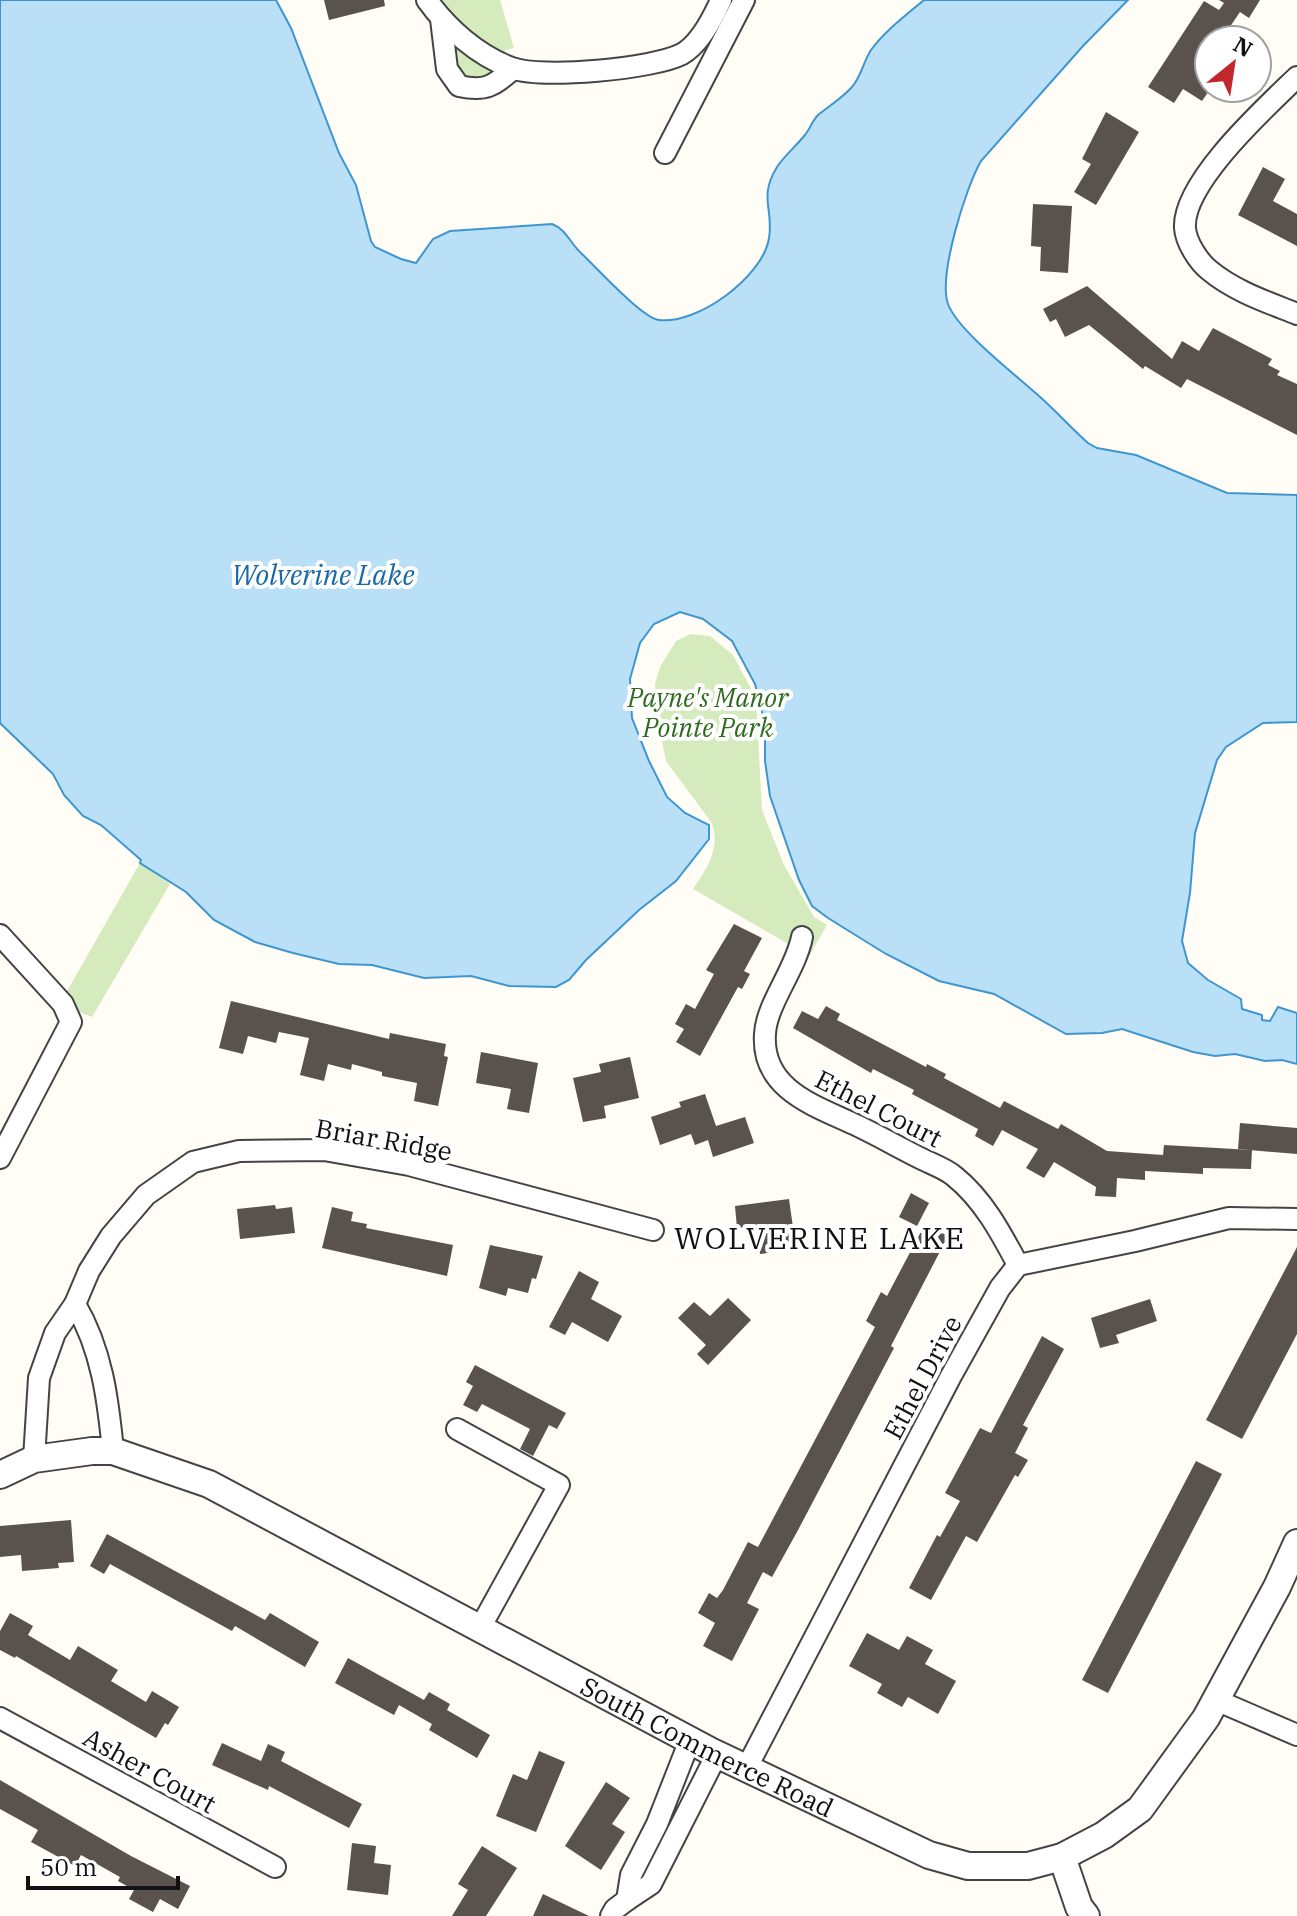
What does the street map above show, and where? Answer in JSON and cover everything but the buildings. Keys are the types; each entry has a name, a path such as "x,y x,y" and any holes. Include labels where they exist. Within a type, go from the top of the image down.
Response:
{"street":[{"path":"427,0 441,19 478,50 513,69 549,74 633,66 683,54 744,0"},
{"path":"665,153 720,24 721,0"},
{"path":"441,19 447,69 459,86 478,90 494,85 513,69"},
{"path":"1297,77 1225,150 1192,197 1185,227 1191,247 1208,270 1236,288 1297,314"},
{"path":"0,935 63,1004 71,1022 0,1158"},
{"name":"Ethel Court","path":"802,937 799,954 764,1031 766,1057 779,1080 804,1102 954,1175 991,1216 1018,1265"},
{"name":"Briar Ridge","path":"34,1459 39,1378 55,1333 75,1304 89,1271 111,1236 146,1195 193,1162 239,1151 324,1150 409,1165 653,1230"},
{"path":"1018,1265 1229,1218 1297,1219"},
{"name":"Ethel Drive","path":"746,1769 951,1376 1000,1288 1018,1265"},
{"path":"75,1304 89,1328 106,1385 113,1451"},
{"path":"457,1429 559,1485 480,1628"},
{"name":"South Commerce Road","path":"0,1475 34,1459 68,1453 113,1451 209,1484 746,1769 881,1834 939,1858 968,1866 1028,1866 1062,1857 1104,1835 1140,1809 1206,1718 1294,1557"},
{"path":"1216,1700 1297,1735"},
{"name":"Asher Court","path":"0,1718 275,1867"},
{"path":"627,1900 631,1875 657,1824 690,1740"},
{"path":"611,1916 615,1909 651,1884 717,1754"},
{"path":"1062,1857 1079,1907 1086,1916"}],"green space":[{"path":"433,0 500,0 514,48 505,50 506,56 494,77 468,80 456,72"},
{"name":"Payne's Manor Pointe Park","path":"691,634 710,636 733,655 756,698 762,810 784,865 814,917 827,925 809,956 693,889 714,849 714,831 711,822 666,761 655,684 660,667 676,641"},
{"path":"140,863 170,884 92,1017 79,1012 66,993"}],"water":[{"name":"Wolverine Lake","path":"0,0 276,0 291,28 339,153 356,185 375,247 416,263 433,239 450,231 552,224 561,229 577,249 642,311 659,320 674,320 709,307 726,296 755,268 769,238 767,195 777,167 818,115 854,84 877,43 924,0 1128,0 981,161 961,210 950,253 946,291 948,304 975,339 1097,448 1136,455 1227,493 1297,495 1297,722 1263,723 1226,747 1217,760 1195,833 1182,941 1188,963 1208,980 1241,999 1242,1009 1270,1021 1278,1007 1297,1013 1297,1064 1235,1054 1215,1056 1193,1052 1122,1029 1066,1034 994,994 939,981 886,954 828,918 812,906 799,880 770,796 765,761 765,724 755,684 732,641 703,619 680,612 654,624 640,643 630,679 632,718 667,797 685,813 709,825 709,839 676,881 639,910 569,980 556,987 509,986 471,976 424,978 372,965 339,964 255,942 214,920 186,892 140,863 141,860 101,825 83,816 64,795 53,774 0,723"}],"district":[{"name":"WOLVERINE LAKE","path":"820,1237"}]}
